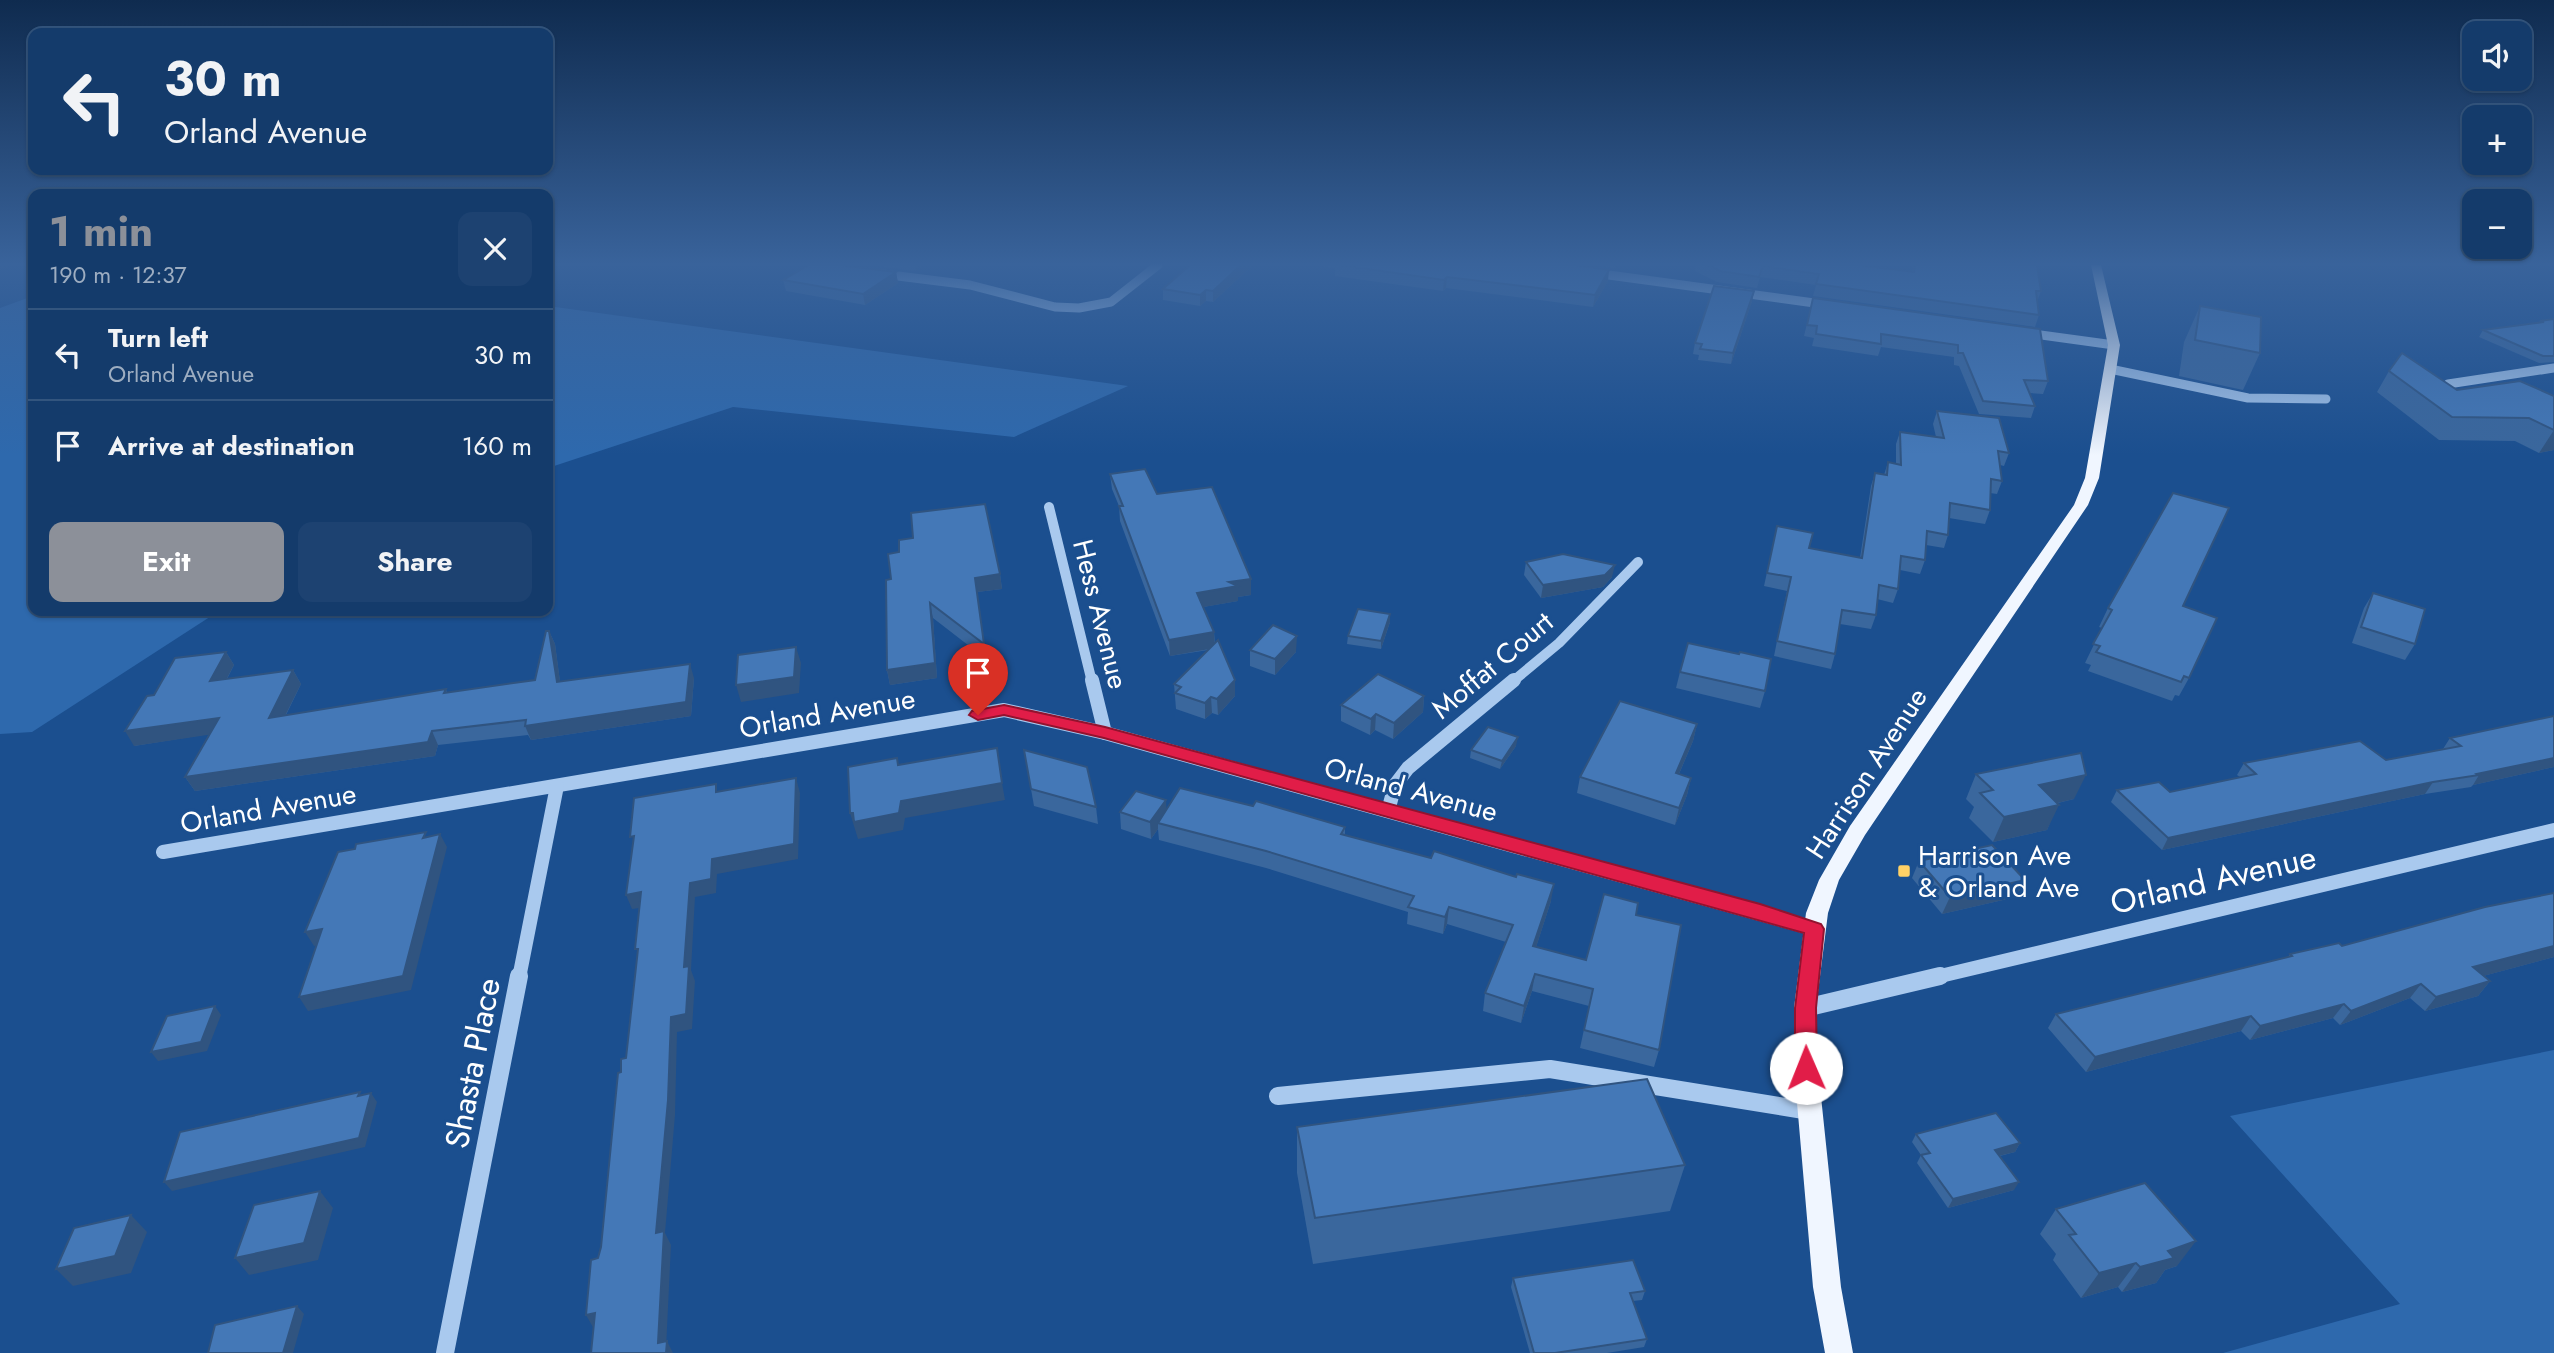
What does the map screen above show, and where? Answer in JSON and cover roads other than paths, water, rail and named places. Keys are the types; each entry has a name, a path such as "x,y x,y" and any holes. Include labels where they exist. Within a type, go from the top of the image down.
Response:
{"main road":[{"name":"Harrison Avenue","path":"1839,1353 1827,1287 1806,1068 1805,1008 1814,929 1829,880 1857,831 2081,505 2092,478 2114,345 2110,328"}],"street":[{"path":"2019,332 2114,345"},
{"path":"2448,384 2554,368"},
{"path":"2110,369 2248,398 2326,400"},
{"name":"Hess Avenue","path":"1049,507 1105,733"},
{"name":"Moffat Court","path":"1388,811 1395,785 1408,768 1559,643 1638,562"},
{"name":"Orland Avenue","path":"163,852 1004,710 1105,733 1814,929"},
{"name":"Shasta Place","path":"444,1353 557,786"},
{"name":"Orland Avenue","path":"1805,1008 2554,830"},
{"path":"1278,1096 1550,1069 1810,1111"}],"place":[{"name":"Harrison Ave & Orland Ave","path":"1904,871"}]}
